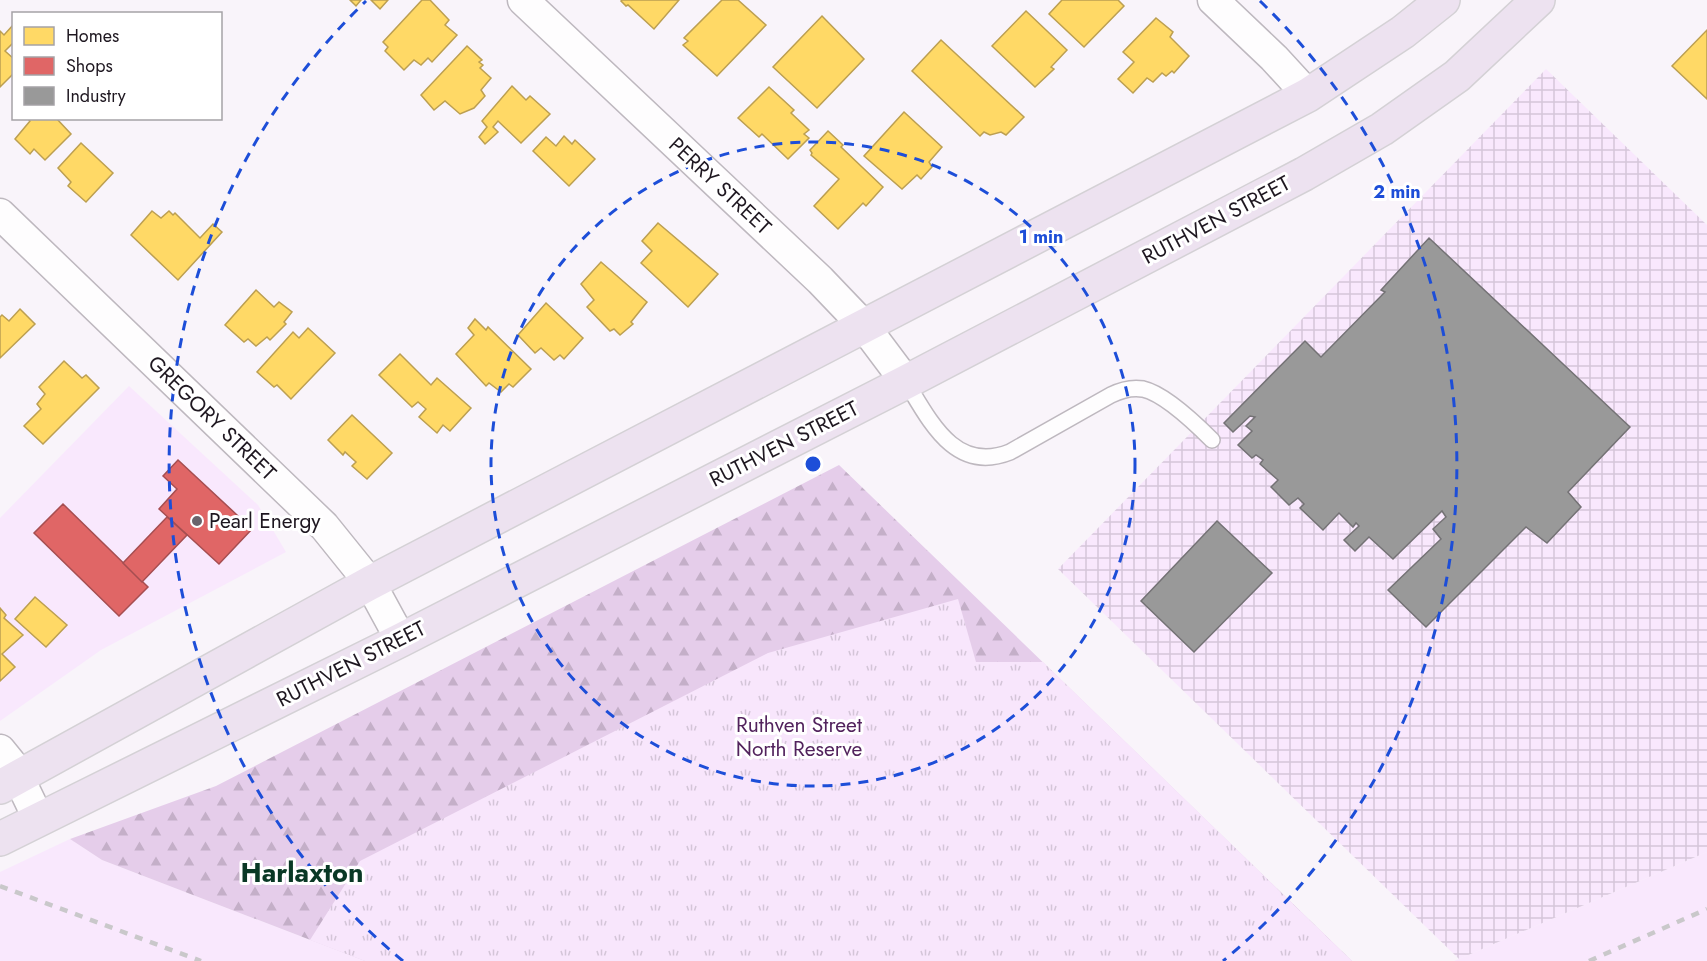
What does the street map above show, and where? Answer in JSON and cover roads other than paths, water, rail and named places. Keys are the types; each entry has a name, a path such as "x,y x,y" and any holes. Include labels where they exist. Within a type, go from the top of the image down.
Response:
{"highway":[{"path":"4,771 1308,96 1403,32 1443,0"},
{"path":"1457,76 1517,0"},
{"name":"RUTHVEN STREET","path":"1,838 401,640 906,382 1304,174 1382,129 1457,76 1538,0"}],"street":[{"name":"PERRY STREET","path":"523,0 820,280 864,326 906,382"},
{"path":"1213,0 1274,58 1308,96"},
{"name":"GREGORY STREET","path":"0,214 324,526 370,583 401,640"},
{"path":"4,771 39,820"}],"lane":[{"path":"906,382 938,433 956,448 979,457 1000,456 1010,452 1111,395 1134,388 1152,393 1190,418 1212,440"}],"railway":[{"path":"0,886 201,961"},
{"path":"1589,961 1707,909"}],"place":[{"name":"Pearl Energy","path":"197,521"}],"district":[{"name":"Harlaxton","path":"302,873"}],"park label":[{"name":"Ruthven Street North Reserve","path":"799,737"}]}
